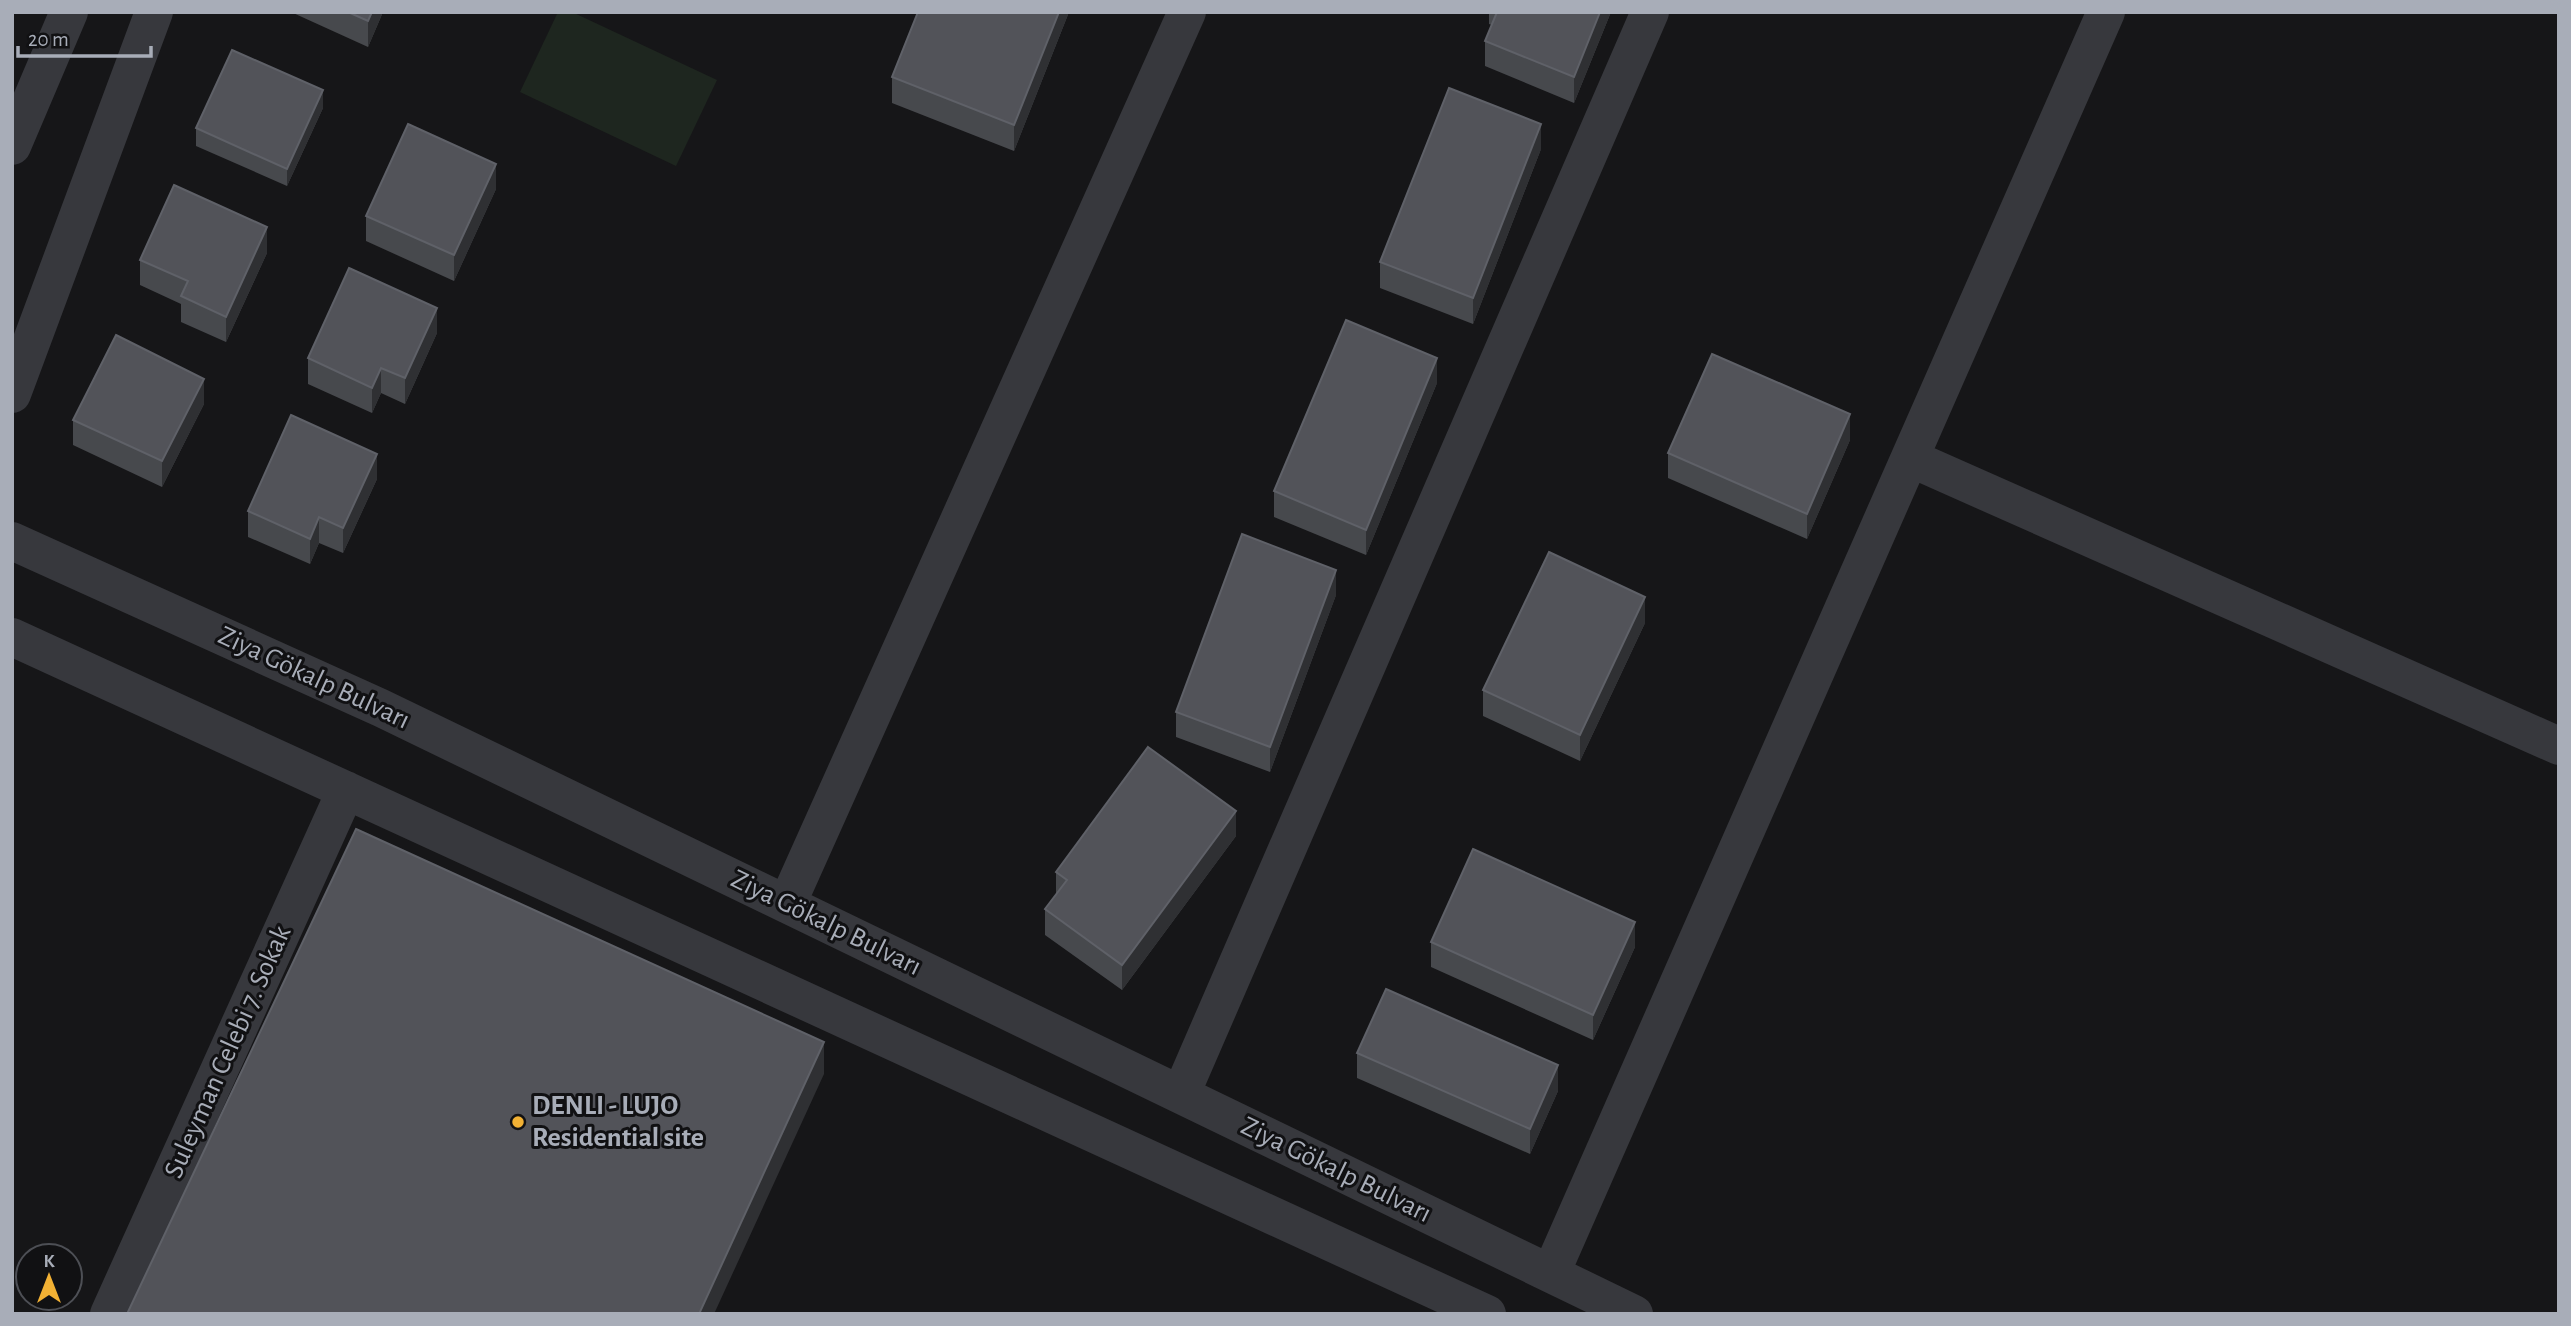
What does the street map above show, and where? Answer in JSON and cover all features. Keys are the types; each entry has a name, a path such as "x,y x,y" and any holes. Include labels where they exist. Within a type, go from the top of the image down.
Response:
{"street":[{"path":"12,146 69,12"},
{"path":"12,394 154,12"},
{"path":"787,904 1187,12"},
{"path":"1181,1094 1650,12"},
{"path":"1551,1273 2106,12"},
{"path":"1910,458 2559,747"},
{"name":"Ziya Gökalp Bulvarı","path":"12,541 381,708 1634,1314"},
{"path":"12,637 1487,1314"},
{"name":"Suleyman Celebi 7. Sokak","path":"109,1314 346,790"}],"shaded area":[{"path":"558,12 572,12 717,80 676,166 520,92"}],"building":[{"path":"348,12 372,12 368,21"},
{"path":"918,12 1059,12 1014,125 892,77"},
{"path":"1497,12 1600,12 1574,77 1485,41"},
{"path":"232,50 323,90 287,169 196,128"},
{"path":"1449,88 1541,124 1473,298 1380,262"},
{"path":"408,124 496,164 454,255 366,216"},
{"path":"174,185 267,227 226,317 181,296 188,281 140,260"},
{"path":"349,268 437,308 405,378 381,368 372,388 308,358"},
{"path":"1346,320 1437,358 1366,530 1274,491"},
{"path":"116,335 204,379 162,461 73,420"},
{"path":"1712,354 1850,414 1807,514 1668,453"},
{"path":"291,415 377,454 343,528 319,517 310,539 248,511"},
{"path":"1242,534 1336,570 1270,747 1176,712"},
{"path":"1549,552 1645,597 1580,735 1483,690"},
{"path":"1148,747 1236,811 1122,965 1045,909 1067,880 1056,872"},
{"name":"DENLI - LUJO Residential site","path":"356,829 824,1042 699,1314 127,1314"},
{"path":"1473,849 1635,922 1593,1015 1431,942"},
{"path":"1386,989 1558,1065 1530,1129 1357,1053"}],"place":[{"name":"DENLI - LUJO Residential site","path":"518,1122"}]}
